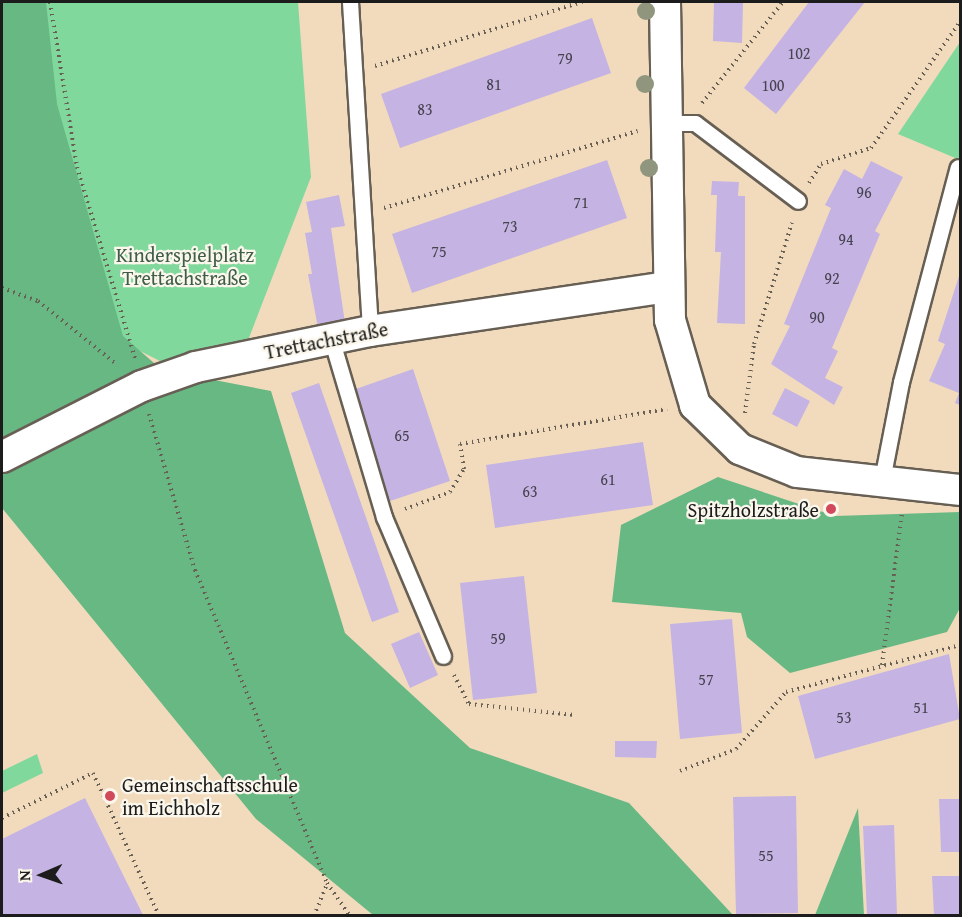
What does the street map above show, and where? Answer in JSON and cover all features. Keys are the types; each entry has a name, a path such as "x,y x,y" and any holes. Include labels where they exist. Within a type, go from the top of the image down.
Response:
{"street":[{"path":"665,2 669,287 676,349 695,405 740,449 797,472 893,486 960,490"},
{"name":"Trettachstraße","path":"2,458 142,387 196,367 370,331 669,287"}],"lane":[{"path":"351,2 370,331"},
{"path":"667,123 695,123 798,201"},
{"path":"893,486 901,382 958,167"},
{"path":"331,338 384,517 444,656"}],"path":[{"path":"50,2 77,167 195,570 327,883 350,915"},
{"path":"354,72 582,2"},
{"path":"363,214 667,123 704,102 783,2"},
{"path":"740,449 754,344 798,201 821,164 872,148 960,22"},
{"path":"2,288 38,301 142,387"},
{"path":"384,517 450,492 464,469 460,444 695,405"},
{"path":"882,665 893,486"},
{"path":"680,771 736,749 786,692 960,645"},
{"path":"444,656 469,704 574,715"},
{"path":"2,818 93,773 159,915"},
{"path":"314,915 327,883"}],"green space":[{"path":"2,2 46,2 57,104 123,336 162,370 271,391 345,633 470,748 629,803 733,915 373,915 256,819 2,508"},
{"name":"Kinderspielplatz Trettachstraße","path":"35,2 298,2 311,177 247,343 166,364 120,341 48,103"},
{"path":"960,42 960,160 898,134"},
{"path":"718,477 835,516 960,512 960,608 947,632 790,673 747,637 741,613 612,602 621,525"},
{"path":"37,754 43,773 2,793 2,771"},
{"path":"858,808 864,915 815,915"}],"building":[{"path":"714,2 743,2 742,43 713,41"},
{"path":"809,2 865,2 776,114 744,88"},
{"path":"592,18 611,73 400,148 381,94"},
{"path":"607,160 627,218 412,293 392,234"},
{"path":"871,161 903,177 875,231 880,234 832,348 838,351 825,378 843,387 834,405 771,364 790,326 784,324 831,208 825,205 844,169 862,179"},
{"path":"712,181 739,182 738,196 745,196 745,324 717,323 721,252 715,252 717,195 711,195"},
{"path":"339,195 345,226 331,228 345,323 318,328 308,274 312,274 305,233 312,232 306,202"},
{"path":"960,273 960,405 955,403 959,393 929,381 945,344 938,341"},
{"path":"413,369 450,481 390,501 353,390"},
{"path":"319,383 399,612 372,622 291,393"},
{"path":"785,388 810,401 797,427 772,414"},
{"path":"643,442 653,505 495,528 486,465"},
{"path":"524,576 537,693 473,700 460,583"},
{"path":"732,619 742,733 680,739 670,624"},
{"path":"419,632 438,675 410,688 391,644"},
{"path":"949,654 960,719 815,759 798,696"},
{"path":"615,741 657,741 656,758 615,757"},
{"path":"796,796 798,913 736,914 733,797"},
{"path":"85,798 143,915 2,915 2,839"},
{"path":"939,799 960,799 960,852 941,852"},
{"path":"894,825 897,915 867,915 863,826"},
{"path":"932,876 960,876 960,915 934,915"}],"place":[{"name":"Spitzholzstraße","path":"831,509"},
{"name":"Gemeinschaftsschule im Eichholz","path":"110,796"}]}
